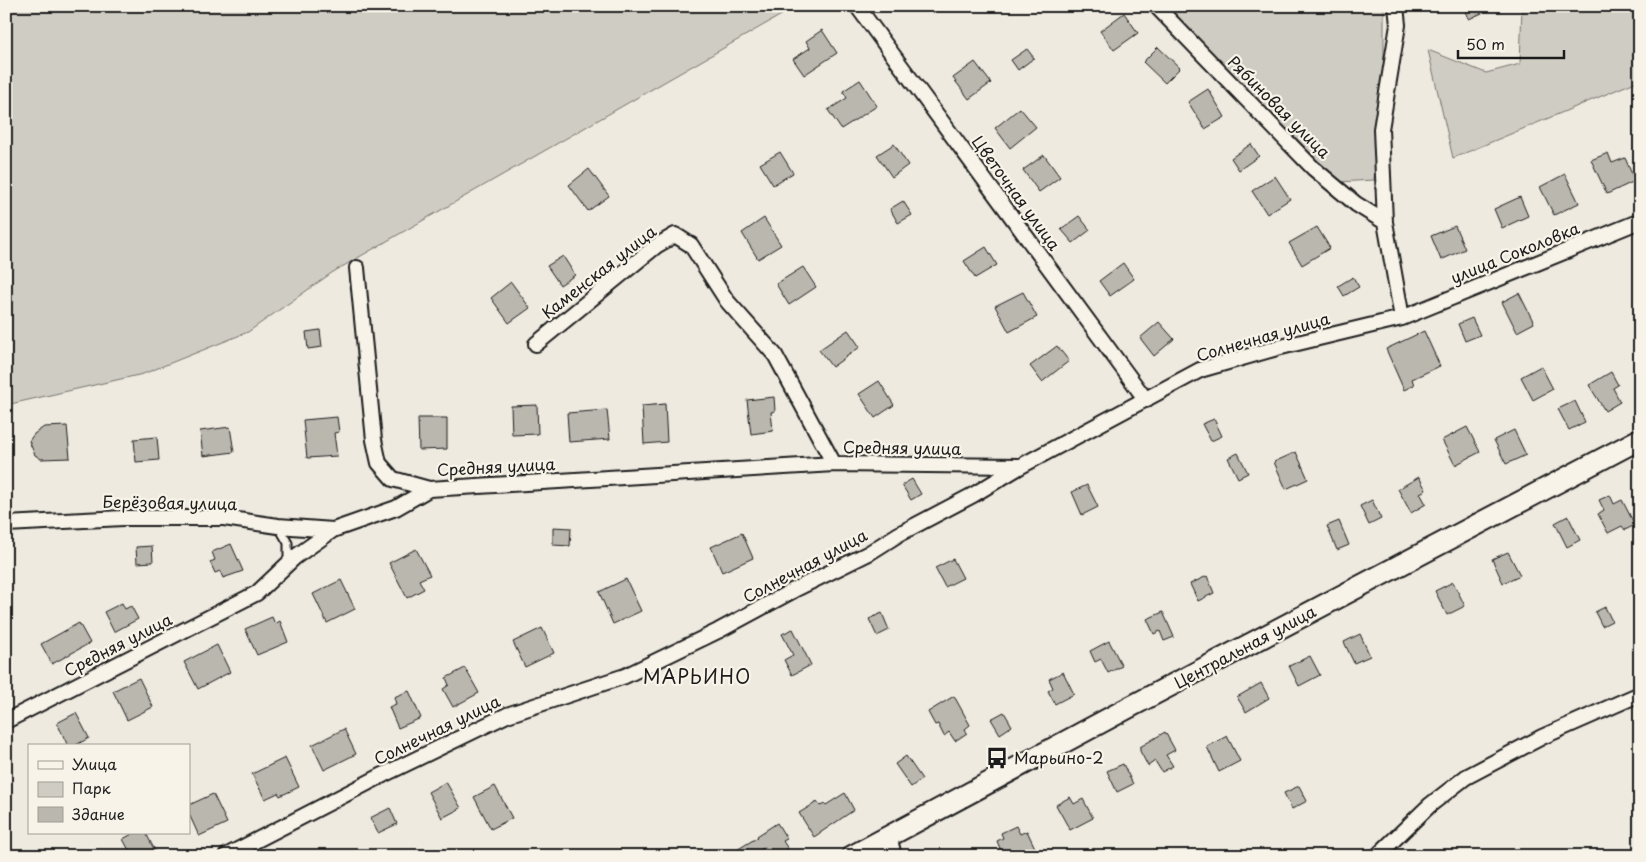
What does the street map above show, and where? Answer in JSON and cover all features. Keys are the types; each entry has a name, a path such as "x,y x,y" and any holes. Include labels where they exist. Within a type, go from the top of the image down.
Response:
{"main road":[{"name":"Центральная улица","path":"852,856 1128,708 1640,439"}],"street":[{"name":"Цветочная улица","path":"857,6 1146,400"},
{"name":"Рябиновая улица","path":"1156,6 1313,168 1356,204 1385,222"},
{"path":"1396,6 1398,25 1381,129 1385,222 1402,318"},
{"name":"улица Соколовка","path":"1402,318 1640,220"},
{"name":"Каменская улица","path":"536,344 656,246 676,235 691,245 727,301 775,356 834,464"},
{"path":"357,268 374,440 379,463 393,479 429,489"},
{"name":"Солнечная улица","path":"226,856 507,714 625,676 718,631 794,590 869,553 899,534 973,495 1021,466 1200,370 1277,348 1402,318"},
{"name":"Средняя улица","path":"6,721 257,593 288,564 333,530 396,508 429,489 834,464 1021,466"},
{"name":"Берёзовая улица","path":"6,524 123,518 224,518 278,526 333,530"},
{"path":"1377,856 1430,805 1466,777 1542,737 1640,694"},
{"path":"889,836 894,856"}],"lane":[{"path":"278,526 288,543 288,564"}],"green space":[{"path":"6,6 797,6 333,272 248,332 143,374 6,405"},
{"path":"1157,6 1384,6 1384,81 1374,180 1320,183"},
{"path":"1522,6 1640,6 1640,80 1453,158 1428,50 1486,73 1520,64"}],"building":[{"path":"1464,6 1497,6 1469,19"},
{"path":"1124,13 1138,33 1114,50 1100,31"},
{"path":"822,30 837,53 804,75 793,59 810,48 806,41"},
{"path":"1158,47 1180,68 1165,83 1143,62"},
{"path":"1027,49 1034,58 1018,70 1011,60"},
{"path":"975,62 991,83 969,99 953,78"},
{"path":"860,80 877,106 841,129 828,110 847,98 843,91"},
{"path":"1208,89 1225,117 1205,129 1188,102"},
{"path":"1020,108 1036,127 1010,148 995,128"},
{"path":"894,144 908,165 892,177 877,155"},
{"path":"1251,144 1259,156 1239,170 1231,158"},
{"path":"780,152 793,173 773,185 760,164"},
{"path":"1608,153 1612,163 1625,158 1635,181 1607,194 1591,160"},
{"path":"1044,155 1060,177 1039,192 1023,170"},
{"path":"589,169 609,196 588,211 569,185"},
{"path":"1565,174 1579,203 1554,215 1540,187"},
{"path":"1275,176 1290,199 1267,214 1252,191"},
{"path":"1520,197 1528,216 1502,228 1494,209"},
{"path":"903,201 912,215 898,223 890,209"},
{"path":"1079,216 1090,230 1073,243 1061,229"},
{"path":"764,218 781,245 758,259 742,233"},
{"path":"1455,226 1465,249 1441,260 1431,236"},
{"path":"1317,227 1330,248 1302,265 1289,243"},
{"path":"986,247 997,265 975,278 964,261"},
{"path":"563,256 575,275 560,285 547,266"},
{"path":"1123,263 1134,279 1110,296 1099,281"},
{"path":"803,267 816,287 789,305 776,284"},
{"path":"1353,277 1359,287 1344,296 1338,286"},
{"path":"511,282 530,308 509,323 491,298"},
{"path":"1023,292 1037,317 1009,332 995,306"},
{"path":"1519,293 1534,323 1517,332 1502,302"},
{"path":"1472,318 1480,335 1465,341 1458,324"},
{"path":"1159,322 1174,339 1154,356 1140,338"},
{"path":"320,330 322,347 308,349 306,332"},
{"path":"848,330 860,347 832,367 819,350"},
{"path":"1424,331 1440,366 1412,379 1414,385 1404,390 1386,349"},
{"path":"1057,346 1069,361 1042,382 1030,366"},
{"path":"1541,366 1553,389 1533,400 1521,377"},
{"path":"1611,372 1618,385 1613,388 1620,402 1605,411 1589,385"},
{"path":"879,381 894,405 875,418 859,394"},
{"path":"774,397 775,411 771,412 773,431 751,434 747,400"},
{"path":"1575,401 1585,422 1569,430 1558,409"},
{"path":"665,404 667,442 644,444 642,406"},
{"path":"537,405 538,434 512,435 511,406"},
{"path":"607,410 610,439 569,442 567,413"},
{"path":"337,417 339,432 334,433 337,456 307,458 303,420"},
{"path":"418,418 447,418 447,449 419,450"},
{"path":"1214,419 1222,436 1211,441 1202,424"},
{"path":"67,426 70,458 41,459 35,455 29,441 34,434 44,427"},
{"path":"230,427 234,452 203,456 200,431"},
{"path":"1467,427 1480,452 1455,465 1442,440"},
{"path":"1514,430 1526,455 1506,464 1494,440"},
{"path":"157,437 159,460 136,462 134,439"},
{"path":"1296,452 1308,479 1286,489 1274,462"},
{"path":"1238,453 1248,473 1238,478 1228,458"},
{"path":"1419,477 1426,490 1420,493 1426,504 1411,513 1398,489"},
{"path":"912,479 921,494 911,500 902,485"},
{"path":"1087,485 1098,507 1082,515 1072,492"},
{"path":"1610,495 1614,504 1622,500 1635,525 1625,530 1622,526 1608,533 1598,514 1604,510 1599,500"},
{"path":"1372,500 1381,519 1369,525 1360,506"},
{"path":"1568,516 1580,540 1567,547 1555,523"},
{"path":"1339,521 1349,545 1337,550 1327,526"},
{"path":"553,527 571,528 570,546 553,545"},
{"path":"742,533 753,558 722,572 711,547"},
{"path":"231,544 243,571 223,578 220,571 215,573 210,562 215,560 212,552"},
{"path":"152,546 153,562 137,563 136,547"},
{"path":"416,549 430,575 419,580 424,589 407,598 389,563"},
{"path":"1508,552 1520,575 1503,583 1492,559"},
{"path":"953,559 963,578 945,587 935,568"},
{"path":"1207,576 1214,593 1198,601 1190,584"},
{"path":"626,579 641,611 613,624 599,592"},
{"path":"341,580 355,609 327,623 313,594"},
{"path":"1453,582 1465,606 1447,615 1435,591"},
{"path":"122,603 125,609 131,606 138,619 114,632 104,612"},
{"path":"1605,607 1612,621 1602,626 1595,612"},
{"path":"1163,612 1174,637 1164,641 1160,631 1154,634 1147,619"},
{"path":"882,613 889,630 877,636 869,619"},
{"path":"272,617 275,624 280,621 288,642 257,655 245,629"},
{"path":"79,623 90,643 52,664 41,644"},
{"path":"542,628 554,653 525,667 513,642"},
{"path":"793,629 811,665 792,675 784,660 793,655 782,634"},
{"path":"1360,634 1370,656 1354,663 1344,642"},
{"path":"1109,641 1122,666 1108,673 1101,659 1095,662 1090,651"},
{"path":"217,645 230,672 198,689 184,662"},
{"path":"1310,656 1320,675 1299,686 1289,666"},
{"path":"465,668 479,693 453,707 443,689 449,685 446,678"},
{"path":"1063,672 1074,694 1055,704 1048,691 1053,688 1049,679"},
{"path":"139,678 153,707 127,720 113,691"},
{"path":"1261,683 1269,698 1246,712 1237,697"},
{"path":"409,691 421,718 398,728 389,707 396,704 394,697"},
{"path":"954,696 970,725 965,729 967,733 955,741 949,732 944,736 938,724 935,725 928,712"},
{"path":"1004,712 1012,726 1000,734 991,719"},
{"path":"76,713 89,738 78,744 67,744 57,723"},
{"path":"344,729 356,754 324,770 312,745"},
{"path":"1165,732 1175,750 1166,755 1173,766 1162,772 1155,761 1148,766 1140,751 1140,747"},
{"path":"1227,736 1240,761 1219,772 1207,747"},
{"path":"906,756 922,779 911,787 895,764"},
{"path":"285,758 299,787 280,796 278,793 265,799 252,774"},
{"path":"1123,764 1133,784 1117,792 1107,771"},
{"path":"446,782 461,808 442,818 428,792"},
{"path":"495,786 512,818 491,829 474,797"},
{"path":"1299,786 1307,801 1292,809 1284,793"},
{"path":"845,793 854,810 814,837 799,813 817,802 820,806 826,805"},
{"path":"213,794 227,823 199,836 190,816 190,805"},
{"path":"1070,797 1074,804 1083,799 1093,818 1070,830 1056,805"},
{"path":"390,808 397,824 378,833 370,818"},
{"path":"777,823 787,839 783,841 788,849 777,856 765,847 751,856 727,856 758,837"},
{"path":"1016,826 1020,834 1027,831 1037,852 1029,856 1003,856 997,841 1003,838 1001,833"},
{"path":"132,834 146,834 156,853 150,856 132,856 123,839"}],"place":[{"name":"Марьино-2","path":"997,758"}],"district":[{"name":"МАРЬИНО","path":"697,677"}]}
